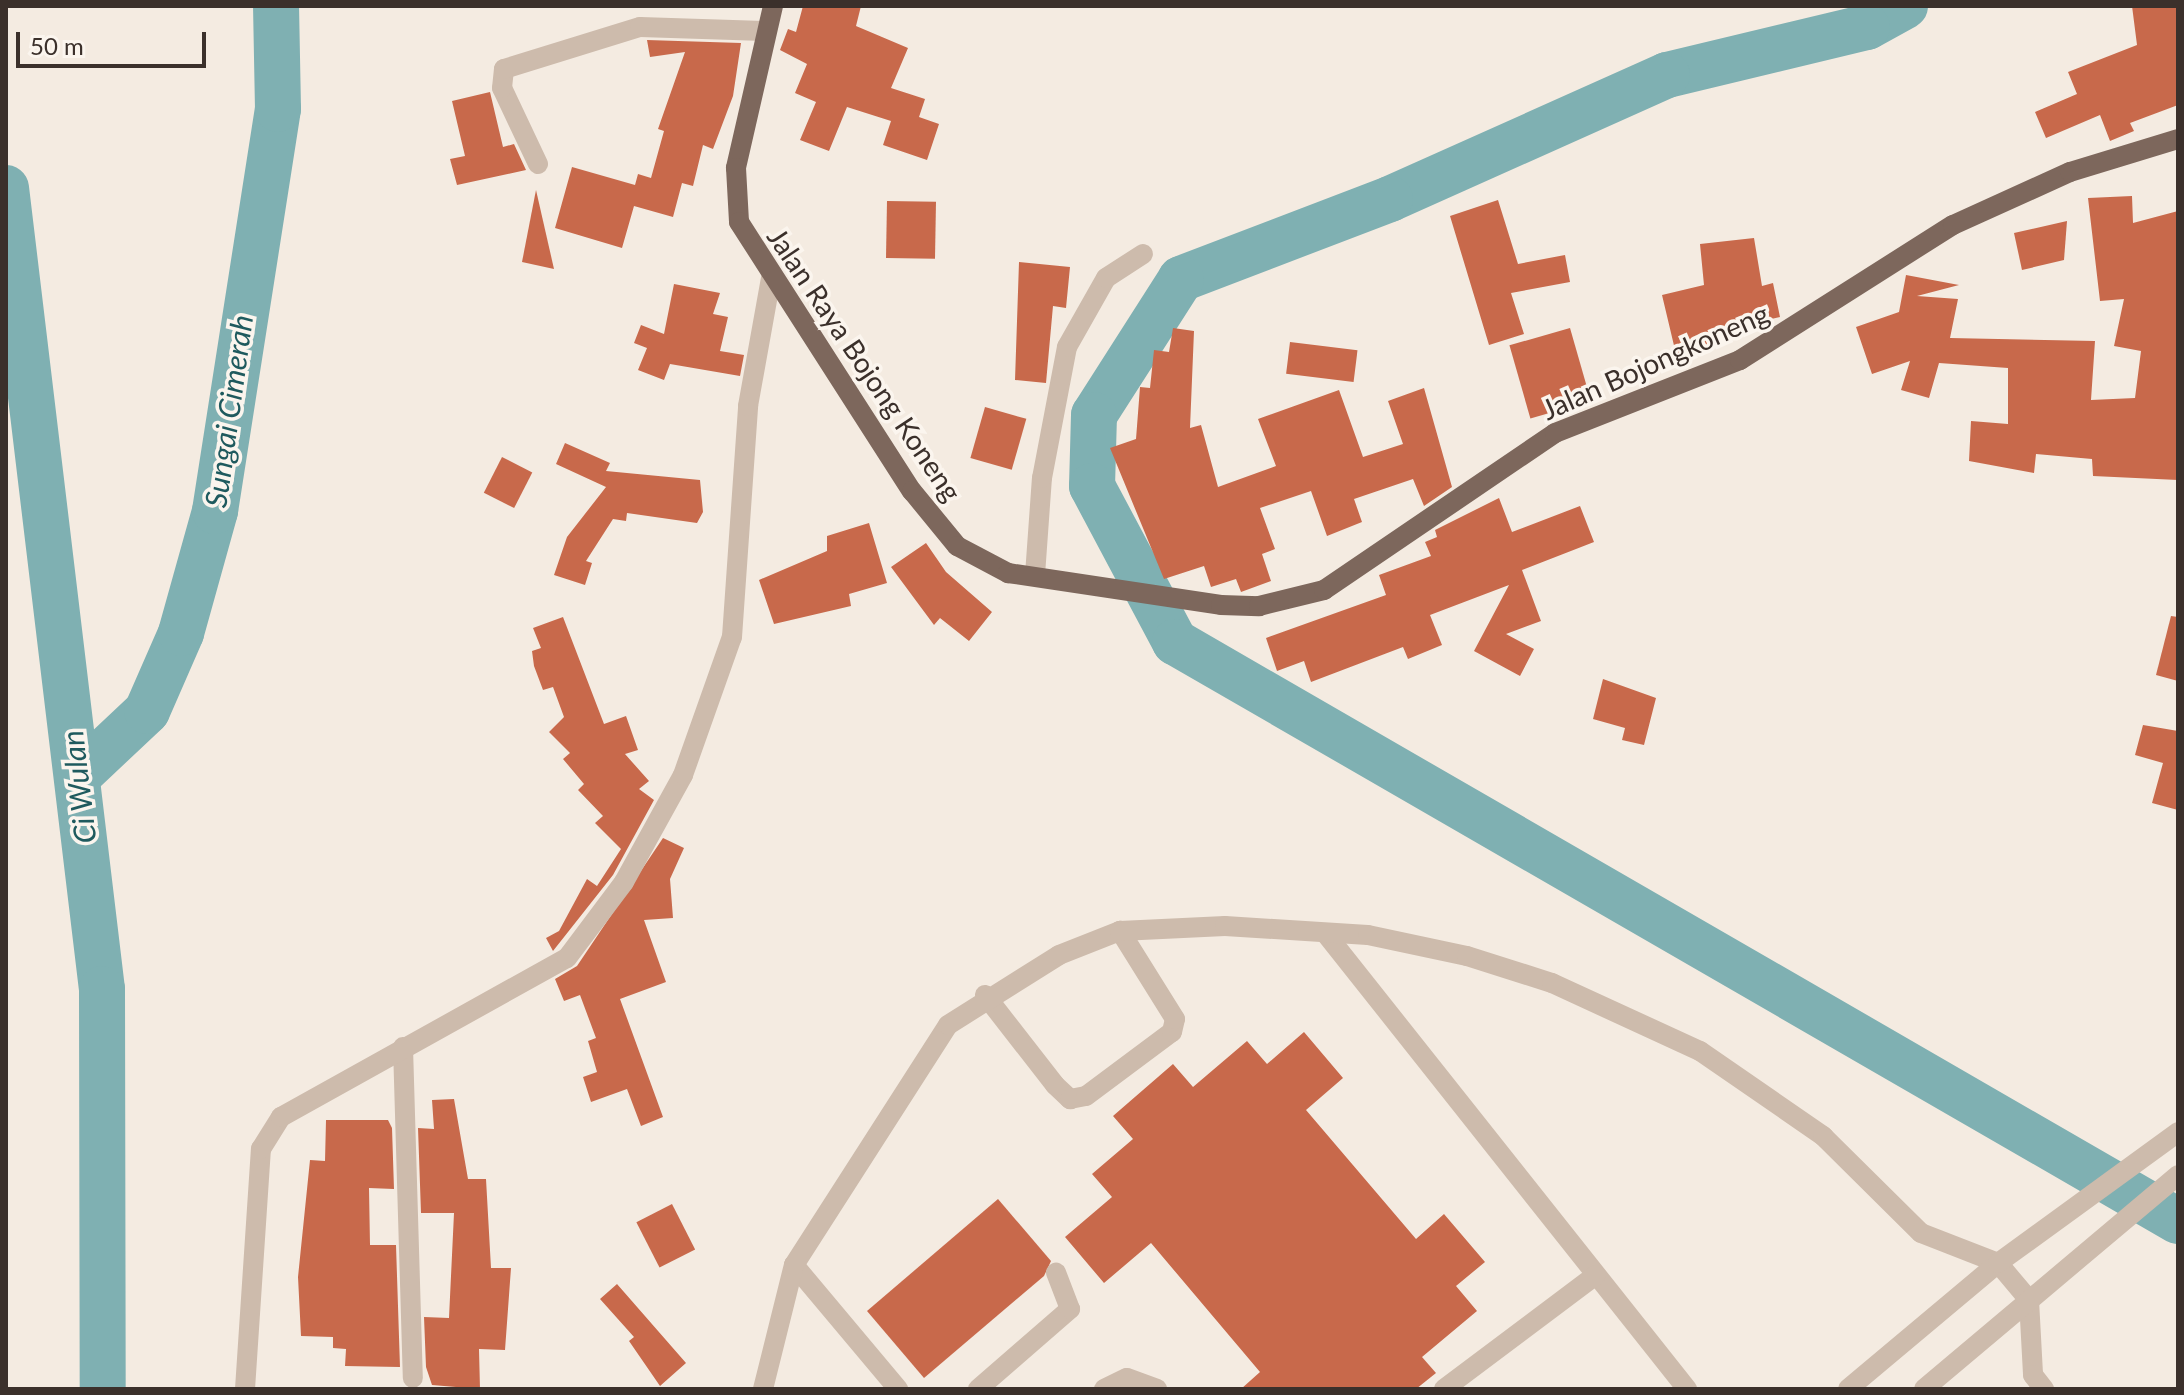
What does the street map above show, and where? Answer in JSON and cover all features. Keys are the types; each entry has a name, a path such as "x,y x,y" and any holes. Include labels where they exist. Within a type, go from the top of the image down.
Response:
{"main road":[{"name":"Jalan Raya Bojong Koneng","path":"773,6 765,31 734,199 771,278 936,523 985,564 1035,575 1155,591"},
{"name":"Jalan Bojongkoneng","path":"1155,591 1259,606 1324,590 1555,433 1740,360 1953,225 2070,172 2178,139"}],"street":[{"path":"538,164 502,88 504,69 640,27 765,31"},
{"path":"1035,575 1050,419 1067,347 1106,278 1143,254"},
{"path":"245,1389 261,1149 281,1117 306,1097 567,958 624,882 683,775 732,637 748,406 771,278"},
{"path":"763,1389 794,1265 906,1083 948,1025 985,995 1120,931 1225,926 1326,934 1467,956 1552,983 1700,1051 1812,1127 1887,1192 1921,1233 1998,1263 2029,1300 2033,1375 2044,1389"},
{"path":"985,995 1055,1085 1070,1099 1086,1096 1172,1032 1175,1019 1120,931"},
{"path":"1326,934 1687,1389"},
{"path":"403,1047 413,1378"},
{"path":"1848,1389 1998,1263 2178,1132"},
{"path":"1924,1389 2173,1179"},
{"path":"794,1265 898,1389"},
{"path":"978,1389 1070,1309 1056,1273"},
{"path":"1444,1389 1596,1275"},
{"path":"1104,1389 1127,1378 1157,1389"}],"building":[{"path":"803,6 861,6 856,26 908,48 891,88 925,99 919,117 939,124 927,160 883,145 891,121 847,107 829,151 800,140 816,102 795,93 807,64 780,50 788,29 796,32"},
{"path":"2132,6 2178,6 2178,105 2130,123 2134,131 2110,141 2100,115 2046,138 2035,112 2077,94 2068,72 2137,45"},
{"path":"647,40 741,43 733,96 713,149 703,145 693,186 682,183 673,217 634,206 622,248 555,228 572,167 635,185 638,174 651,178 664,131 658,129 685,52 650,57"},
{"path":"490,92 503,147 514,144 526,170 457,185 450,159 465,156 452,101"},
{"path":"536,190 554,269 522,262"},
{"path":"2132,196 2133,223 2178,211 2178,480 2093,476 2092,459 2036,454 2034,473 1969,461 1971,421 2008,424 2008,368 1939,363 1929,398 1901,390 1910,361 1872,374 1856,327 1899,312 1906,275 1959,285 1917,296 1958,299 1950,338 2095,341 2091,400 2135,398 2141,351 2114,346 2124,299 2100,301 2088,198"},
{"path":"1498,200 1518,264 1565,255 1570,282 1511,293 1524,334 1489,345 1450,216"},
{"path":"887,201 936,202 935,259 886,258"},
{"path":"2067,221 2064,260 2022,270 2014,233"},
{"path":"1754,238 1762,286 1773,283 1780,317 1723,330 1726,342 1676,354 1662,295 1704,285 1700,244"},
{"path":"1019,262 1070,267 1066,308 1053,306 1046,383 1015,380"},
{"path":"674,284 720,293 713,314 728,317 720,351 744,355 740,376 670,364 664,380 638,370 647,348 634,343 641,325 664,334"},
{"path":"1173,328 1194,331 1190,428 1201,425 1218,487 1276,466 1258,419 1339,390 1363,457 1403,444 1388,401 1424,388 1452,487 1424,506 1413,479 1354,499 1362,522 1327,536 1311,491 1260,508 1275,549 1262,554 1271,581 1241,592 1236,579 1211,587 1204,566 1164,579 1110,448 1136,439 1140,387 1150,388 1154,350 1169,352"},
{"path":"1570,328 1591,401 1530,418 1509,345"},
{"path":"1290,342 1357,350 1354,382 1286,374"},
{"path":"985,407 1026,419 1012,470 970,458"},
{"path":"565,443 610,463 606,471 700,480 703,512 697,523 627,513 626,521 613,519 586,561 592,563 585,585 554,575 567,537 606,487 556,464"},
{"path":"502,457 532,472 514,508 484,493"},
{"path":"1499,498 1512,532 1580,506 1594,542 1522,570 1541,621 1506,634 1534,649 1520,676 1474,651 1509,585 1430,615 1442,645 1408,659 1403,647 1311,682 1304,661 1277,671 1266,638 1386,595 1379,575 1431,556 1425,542 1437,537 1435,530"},
{"path":"869,523 887,583 849,594 851,606 774,624 759,580 827,551 827,536"},
{"path":"926,543 946,572 992,612 969,641 940,618 934,625 891,567"},
{"path":"2171,616 2178,617 2178,681 2156,675"},
{"path":"563,617 604,724 626,716 638,750 625,754 649,781 639,789 654,800 613,875 553,951 546,938 559,931 587,879 597,886 621,849 595,823 603,816 578,790 584,784 563,759 570,753 549,732 564,717 553,687 543,690 534,666 532,651 541,648 533,628"},
{"path":"1603,679 1656,698 1644,745 1622,740 1625,728 1593,719"},
{"path":"2143,725 2178,731 2178,810 2152,803 2163,763 2135,755"},
{"path":"663,838 684,848 670,879 673,918 644,920 666,982 620,999 663,1117 641,1126 627,1089 591,1102 583,1077 597,1072 588,1041 596,1038 580,995 564,1001 555,979 577,966"},
{"path":"1304,1032 1343,1078 1306,1110 1416,1239 1444,1214 1485,1262 1456,1286 1477,1311 1422,1357 1436,1373 1416,1389 1241,1389 1260,1372 1151,1243 1104,1283 1065,1237 1112,1197 1092,1174 1133,1139 1113,1116 1173,1064 1193,1087 1247,1041 1267,1064"},
{"path":"454,1099 468,1179 486,1179 491,1268 511,1268 505,1350 479,1349 480,1389 432,1385 426,1367 424,1317 449,1318 454,1213 421,1213 418,1128 434,1129 432,1100"},
{"path":"326,1120 388,1120 392,1128 394,1189 369,1188 370,1245 396,1245 400,1367 345,1366 346,1349 333,1348 333,1337 301,1336 298,1277 310,1160 325,1161"},
{"path":"998,1199 1051,1261 1044,1276 924,1378 867,1311"},
{"path":"672,1204 695,1249 660,1268 636,1222"},
{"path":"617,1284 686,1363 660,1386 629,1341 634,1337 600,1299"}],"waterway":[{"name":"Sungai Cimerah","path":"77,777 147,711 181,633 215,511 278,109 276,6"},
{"path":"1905,6 1867,27 1667,75 1390,199 1181,279 1094,415 1092,486 1175,642 2178,1221"},
{"name":"Ci Wulan","path":"6,188 102,989 103,1389"}]}
